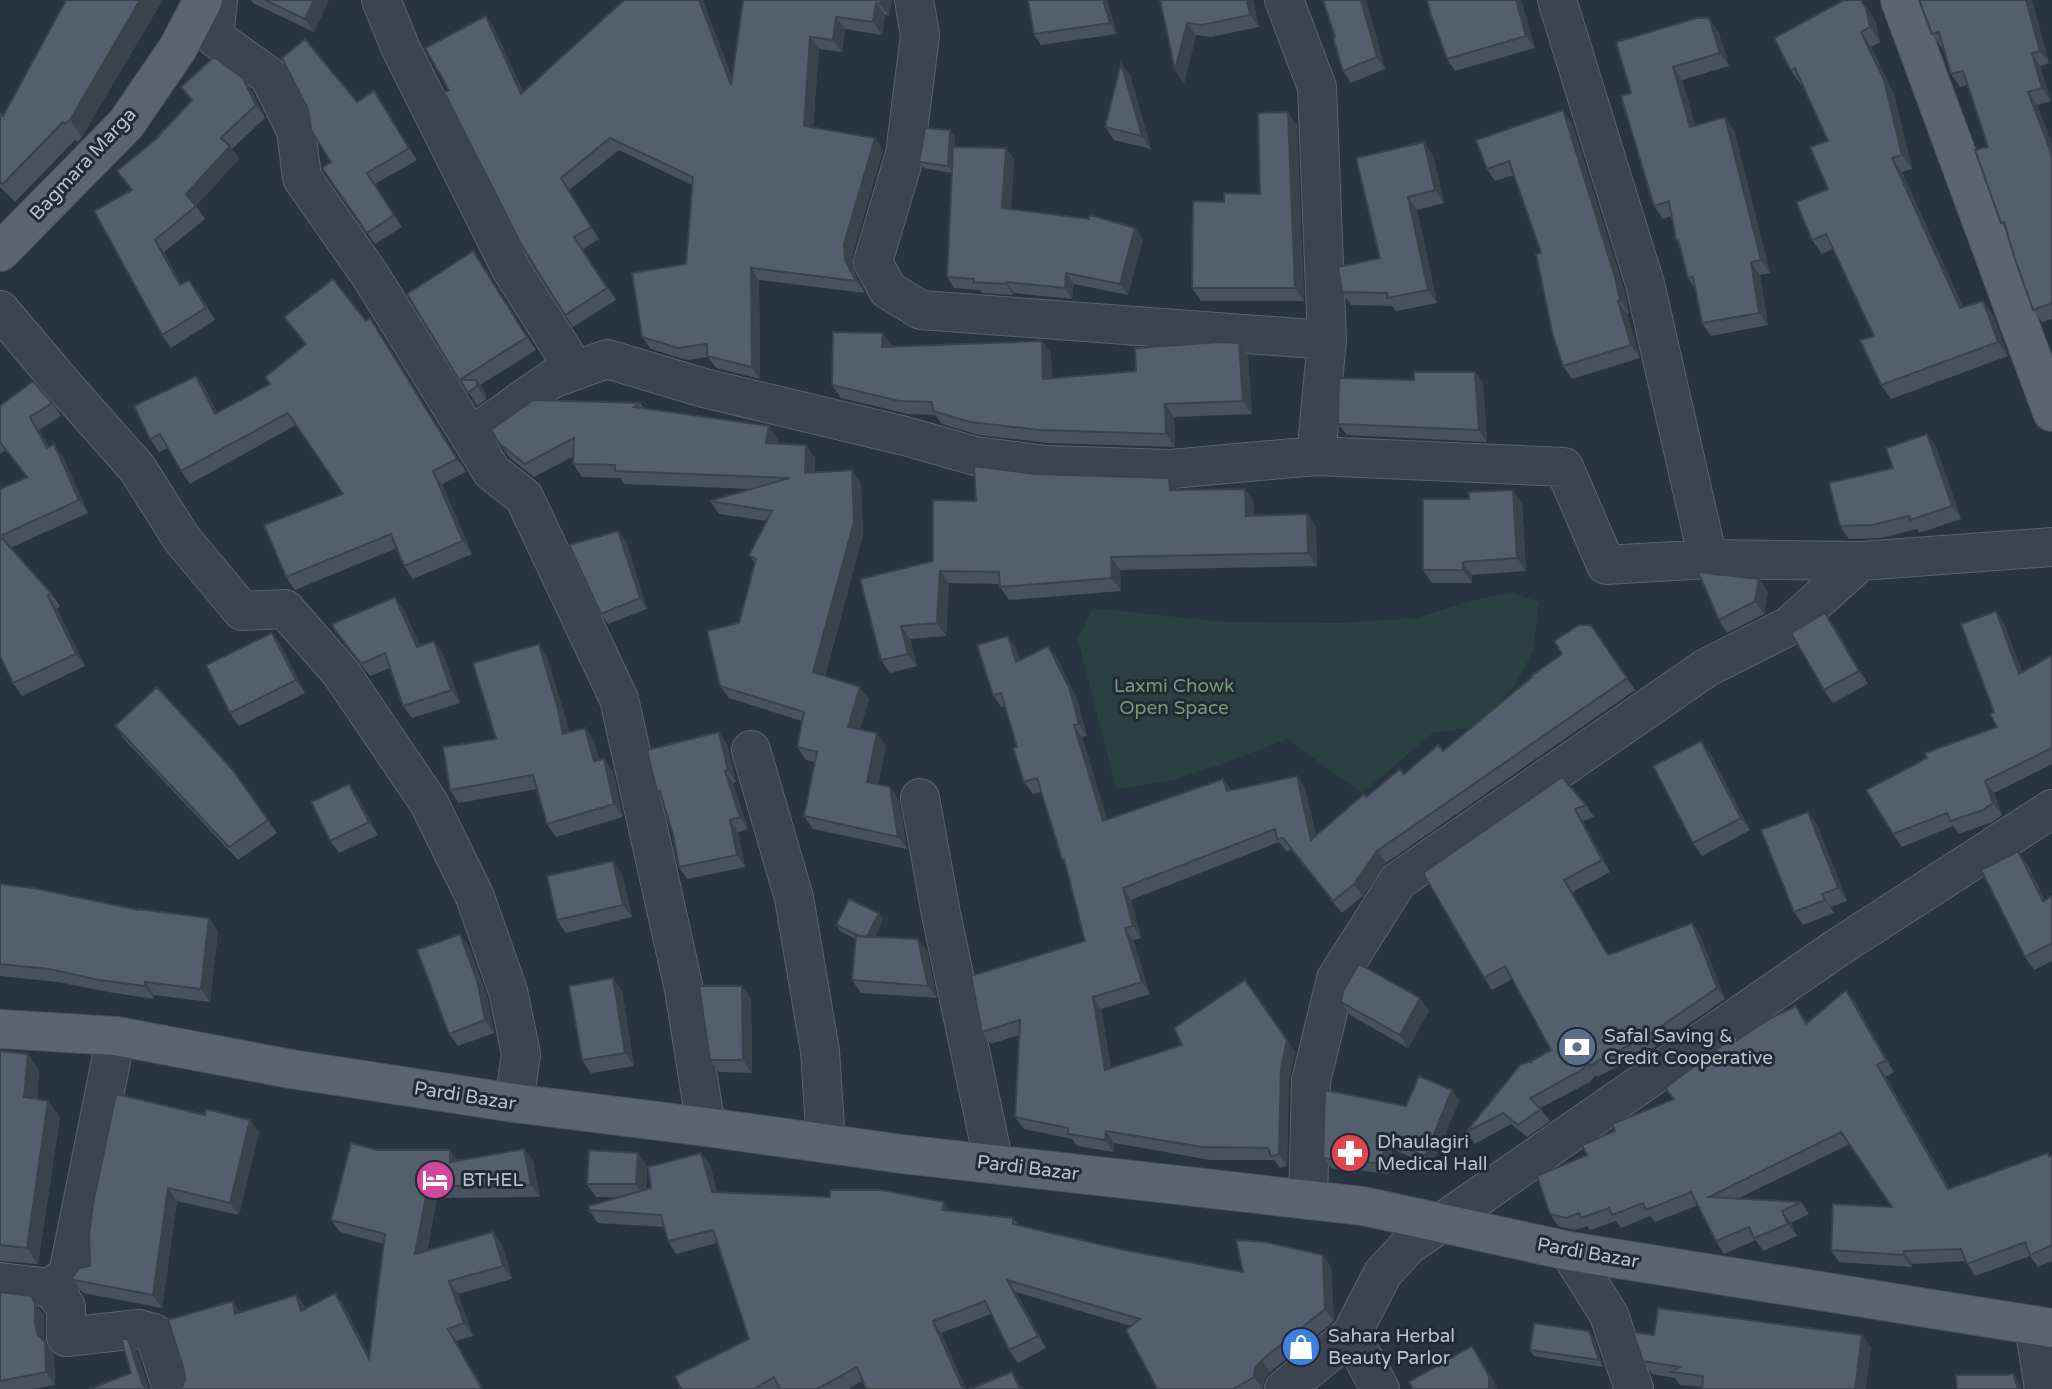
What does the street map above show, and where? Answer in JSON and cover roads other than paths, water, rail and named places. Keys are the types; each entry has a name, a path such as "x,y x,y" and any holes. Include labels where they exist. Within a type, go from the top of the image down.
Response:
{"main road":[{"name":"Bagmara Marga","path":"0,252 126,124 178,48 203,0"},
{"path":"1900,0 2052,412"},
{"name":"Pardi Bazar","path":"0,1028 116,1036 291,1069 514,1103 994,1164 1363,1206 1569,1251 2043,1327"}],"street":[{"path":"218,0 214,37 269,76 296,130 302,178 370,275 492,472 524,497 619,699 684,989 706,1127"},
{"path":"382,0 401,49 511,269 575,370"},
{"path":"914,0 920,35 905,154 873,262 888,290 922,310 1327,340"},
{"path":"1284,0 1317,87 1327,340 1316,456"},
{"path":"1557,0 1645,284 1708,559"},
{"path":"0,310 137,468 183,539 242,611 285,609 341,673 429,803 475,897 508,991 522,1054 514,1103"},
{"path":"470,437 552,379 607,359 705,388 905,436 975,456 1046,465 1171,469 1316,456 1564,467 1606,565 1708,559 1861,561 2052,547"},
{"path":"1308,1200 1311,1081 1336,979 1398,881 1706,668 1788,626 1861,561"},
{"path":"751,750 794,898 820,1051 826,1143"},
{"path":"920,798 941,914 994,1164"},
{"path":"1284,1389 1351,1335 1383,1273 1409,1245 1837,948 2052,809"},
{"path":"51,1288 68,1274 116,1036"},
{"path":"1569,1251 1609,1315 1634,1389"},
{"path":"0,1282 51,1288 66,1307 66,1337 139,1329 155,1333 172,1389"},
{"path":"2043,1327 2044,1389"},
{"path":"1351,1335 1380,1389"}],"place":[{"name":"Safal Saving & Credit Cooperative","path":"1577,1047"},
{"name":"Dhaulagiri Medical Hall","path":"1350,1153"},
{"name":"BTHEL","path":"435,1180"},
{"name":"Sahara Herbal Beauty Parlor","path":"1301,1347"}],"park label":[{"name":"Laxmi Chowk Open Space","path":"1174,697"}]}
